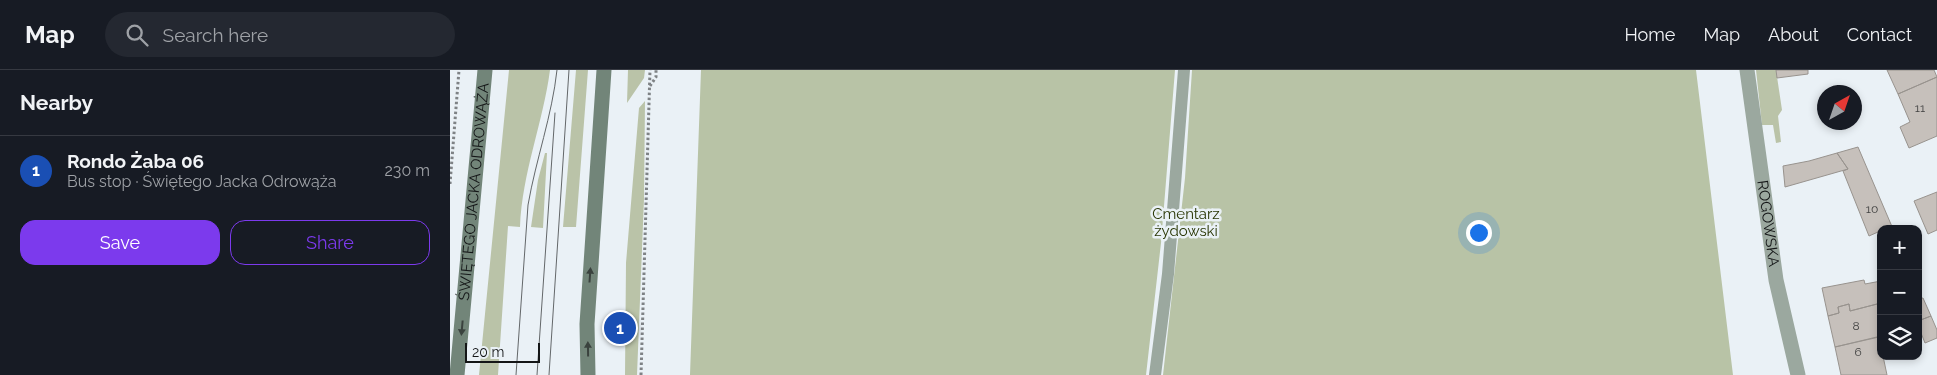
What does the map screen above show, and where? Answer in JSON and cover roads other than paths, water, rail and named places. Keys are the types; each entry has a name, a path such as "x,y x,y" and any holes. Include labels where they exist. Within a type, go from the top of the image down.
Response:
{"main road":[{"name":"ŚWIĘTEGO JACKA ODROWĄŻA","path":"457,375 485,70"},
{"path":"588,375 587,324 604,70"}],"street":[{"name":"ROGOWSKA","path":"1747,70 1776,280 1798,375"}],"lane":[{"path":"1155,375 1168,274 1184,70"}],"tram line":[{"path":"516,375 528,205 555,87 557,70"},
{"path":"549,375 569,70"},
{"path":"537,375 555,113"}],"place":[{"name":"Rondo Żaba 06","path":"620,328"}],"park label":[{"name":"Cmentarz żydowski","path":"1186,222"}]}
